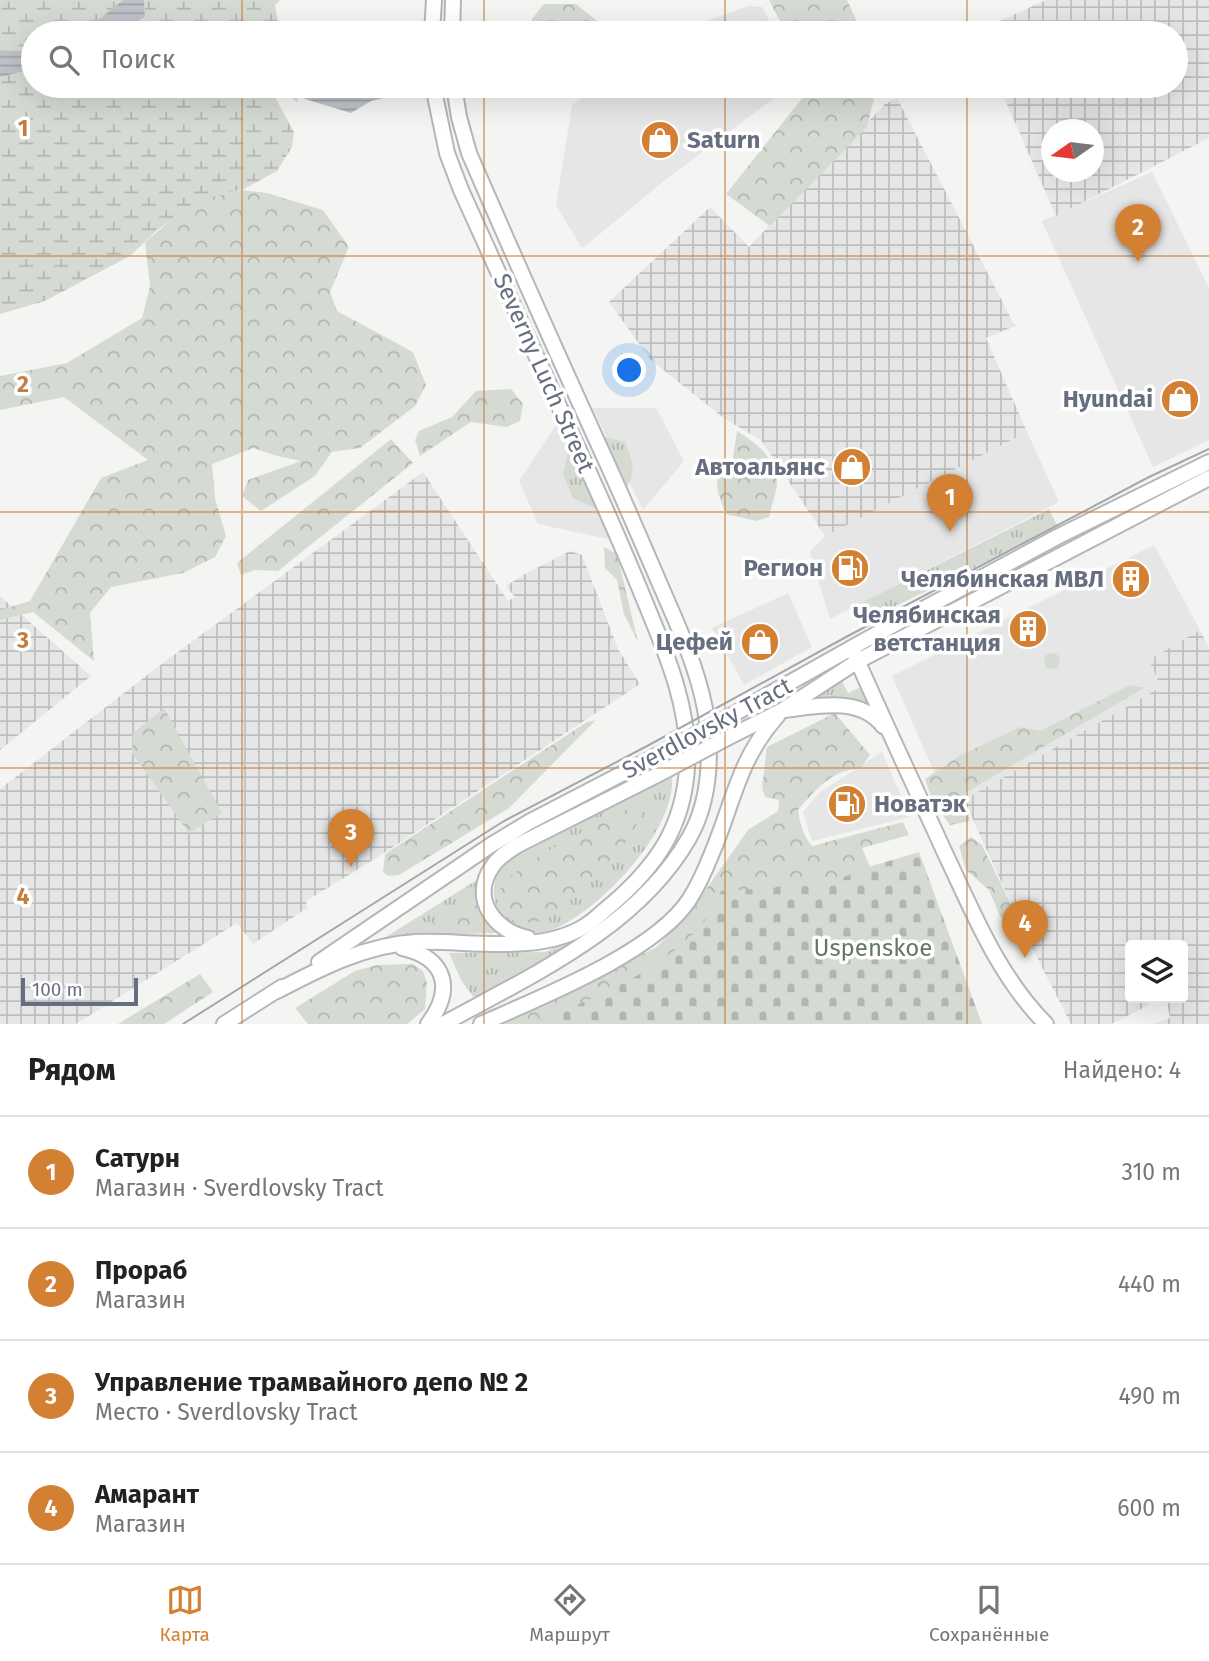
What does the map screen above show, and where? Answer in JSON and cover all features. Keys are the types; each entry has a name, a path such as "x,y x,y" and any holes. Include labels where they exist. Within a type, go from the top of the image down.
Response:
{"main road":[{"path":"433,21 434,0"},
{"path":"452,21 453,0"},
{"name":"Severny Luch Street","path":"436,98 447,153 461,190 614,527 666,656 687,736 684,795 673,830 652,865 585,926 554,939"},
{"name":"Severny Luch Street","path":"443,1024 554,963 595,936 666,873 691,836 705,794 708,761 705,709 687,649 469,153 456,98"},
{"name":"Sverdlovsky Tract","path":"554,939 513,935 496,923 484,897 486,881 492,867 503,855 781,711 855,655 1057,537 1209,462"},
{"name":"Sverdlovsky Tract","path":"224,1024 529,822 725,719 1209,478"},
{"path":"855,655 981,931 1025,1002 1046,1024"},
{"path":"781,711 827,705 850,706 866,711 878,720 890,736"},
{"name":"Sverdlovsky Tract","path":"481,1024 631,952 674,918 688,901 705,869 735,785 749,756 781,711"},
{"path":"277,991 328,965 377,947 415,942 523,943 554,939"},
{"path":"377,947 403,948 421,953 433,962 442,975 443,998 428,1024"}],"shaded area":[{"path":"123,0 144,0 145,17 138,21 97,21"},
{"path":"1046,0 1209,0 1209,138 1056,216 1041,182 1104,182 1104,119 1041,119 1041,182 1004,98 1188,98 1188,21 1000,21"},
{"path":"749,6 762,7 770,21 706,21"},
{"path":"0,50 21,51 21,72 0,77"},
{"path":"384,98 371,101 351,113 305,99"},
{"path":"582,98 774,98 664,181 584,247 581,247 556,205 572,105"},
{"path":"897,98 1015,326 986,338 1027,432 825,536 761,440 725,419 651,360 609,302 710,207 749,247 885,104"},
{"path":"1152,172 1209,288 1209,440 1153,467 1042,221"},
{"path":"592,408 656,408 684,461 643,510"},
{"path":"558,422 612,540 538,524 519,481"},
{"path":"1027,432 1059,502 830,619 810,552 825,536"},
{"path":"423,472 508,601 515,597 506,586 523,575 570,551 582,555 618,649 640,684 381,855 306,901 307,908 253,944 237,923 76,1024 0,1024 0,789 159,666"},
{"path":"1154,545 1200,630 1149,660 1161,687 950,808 892,676"},
{"path":"788,593 812,647 744,685 712,628"},
{"path":"0,596 91,676 0,750"},
{"path":"1200,630 1209,648 1209,1024 1154,1024 1170,1018 1167,1003 1188,1003 1188,940 1125,940 1125,1003 1149,1005 1111,1024 1071,1024 1025,934 964,800 1161,687 1149,660"},
{"path":"882,752 910,817 812,841 803,812 819,793"}],"green space":[{"path":"0,0 123,0 97,21 21,21 21,51 0,50"},
{"path":"144,0 280,0 275,5 278,21 138,21 145,17"},
{"path":"769,0 847,0 857,21 780,21"},
{"path":"544,4 576,4 597,21 532,21"},
{"path":"21,72 21,98 276,98 294,132 292,147 277,171 244,189 196,201 155,232 130,256 45,301 0,314 0,77"},
{"path":"802,98 874,98 867,127 770,226 726,194"},
{"path":"241,190 267,193 323,210 349,247 330,292 337,311 413,352 426,385 415,406 360,448 332,452 315,476 261,511 242,496 248,480 301,461 253,448 212,464 215,498 226,536 215,557 183,573 111,587 90,613 94,661 33,612 0,620 0,610 30,601 101,478 148,460 64,397 0,410 0,376 67,363 142,318 150,286 145,242 194,201"},
{"path":"511,389 523,404 520,421 507,427 471,422 420,456 415,440 419,431 452,417 476,391"},
{"path":"737,431 764,452 776,475 777,484 769,517 756,521 726,514 718,490 718,478 733,458"},
{"path":"601,436 625,442 632,464 632,475 627,487"},
{"path":"391,439 413,463 278,571 255,570 241,575 237,563"},
{"path":"569,447 598,510 573,498 563,474"},
{"path":"1049,509 1058,527 865,621 857,605"},
{"path":"604,547 617,554 638,642 624,614 617,580 605,568"},
{"path":"1052,653 1058,655 1058,667 1052,669 1046,667 1044,661 1046,655"},
{"path":"842,681 848,693 863,686 871,709 811,701"},
{"path":"1130,685 1144,688 965,793 970,821 950,825 933,802 925,779 959,756 1020,727 1040,731"},
{"path":"164,708 222,813 189,833 132,753 133,733"},
{"path":"835,713 870,755 860,769 842,772 811,795 798,810 801,824 812,846 903,822 909,835 862,848 895,926 650,1024 500,1024 657,947 692,909 748,830 778,811 779,800 765,797 762,788 767,747"},
{"path":"596,720 509,808 399,875 388,876 383,872 385,854 587,722"},
{"path":"672,776 670,797 662,820 649,844 612,888 571,920 552,930 525,930 506,920 494,894 494,883 503,863"},
{"path":"635,805 640,805 643,814 626,842 585,889 543,921 519,923 508,918 500,896 501,888 508,878 541,855"},
{"path":"971,837 982,845 1022,927 1013,931 1000,916 989,890 966,870 959,846"},
{"name":"Uspenskoe","path":"919,852 982,1024 532,1024 604,993 674,951 709,915 721,891 824,885 872,866"},
{"path":"480,878 481,908 497,933 404,936 381,940"},
{"path":"474,899 485,930 414,934"},
{"path":"592,930 545,962 474,998 461,980 449,953 545,952"},
{"path":"413,964 423,971 427,983 425,1009 407,1024 308,1024 295,1008 355,971 377,965"},
{"path":"200,974 213,992 164,1024 118,1024"}],"tram line":[{"path":"183,1024 504,821 1149,477 1209,449"}],"place":[{"name":"Saturn","path":"660,140"},
{"name":"Прораб","path":"1138,262"},
{"name":"Hyundai","path":"1180,399"},
{"name":"Автоальянс","path":"852,467"},
{"name":"Сатурн","path":"950,532"},
{"name":"Регион","path":"850,568"},
{"name":"Челябинская МВЛ","path":"1131,579"},
{"name":"Челябинская ветстанция","path":"1028,629"},
{"name":"Цефей","path":"760,642"},
{"name":"Новатэк","path":"847,804"},
{"name":"Управление трамвайного депо № 2","path":"351,867"},
{"name":"Амарант","path":"1025,958"}]}
